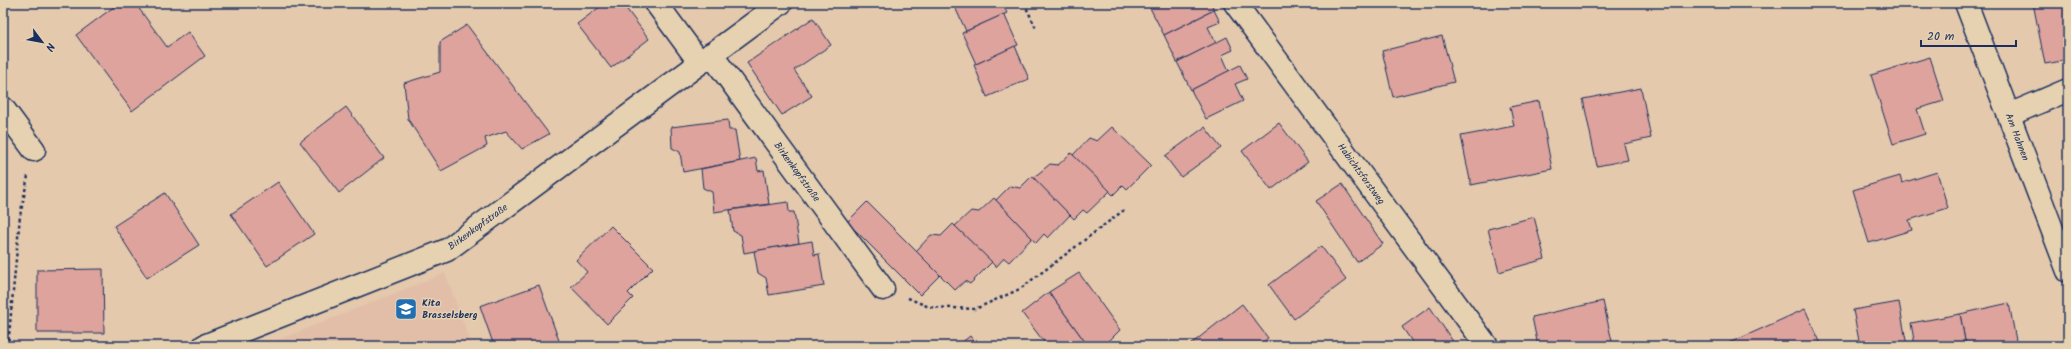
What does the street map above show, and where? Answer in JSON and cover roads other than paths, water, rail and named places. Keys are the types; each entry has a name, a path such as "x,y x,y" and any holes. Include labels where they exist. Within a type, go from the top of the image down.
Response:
{"street":[{"name":"Birkenkopfstraße","path":"656,3 706,59 883,289"},
{"name":"Birkenkopfstraße","path":"204,346 447,250 781,3"},
{"name":"Habichtsforstweg","path":"1236,3 1486,346"},
{"name":"Am Hahnen","path":"1966,3 2068,271"},
{"path":"2009,115 2068,90"},
{"path":"3,108 34,150"}],"place":[{"name":"Kita Brasselsberg","path":"406,309"}]}
